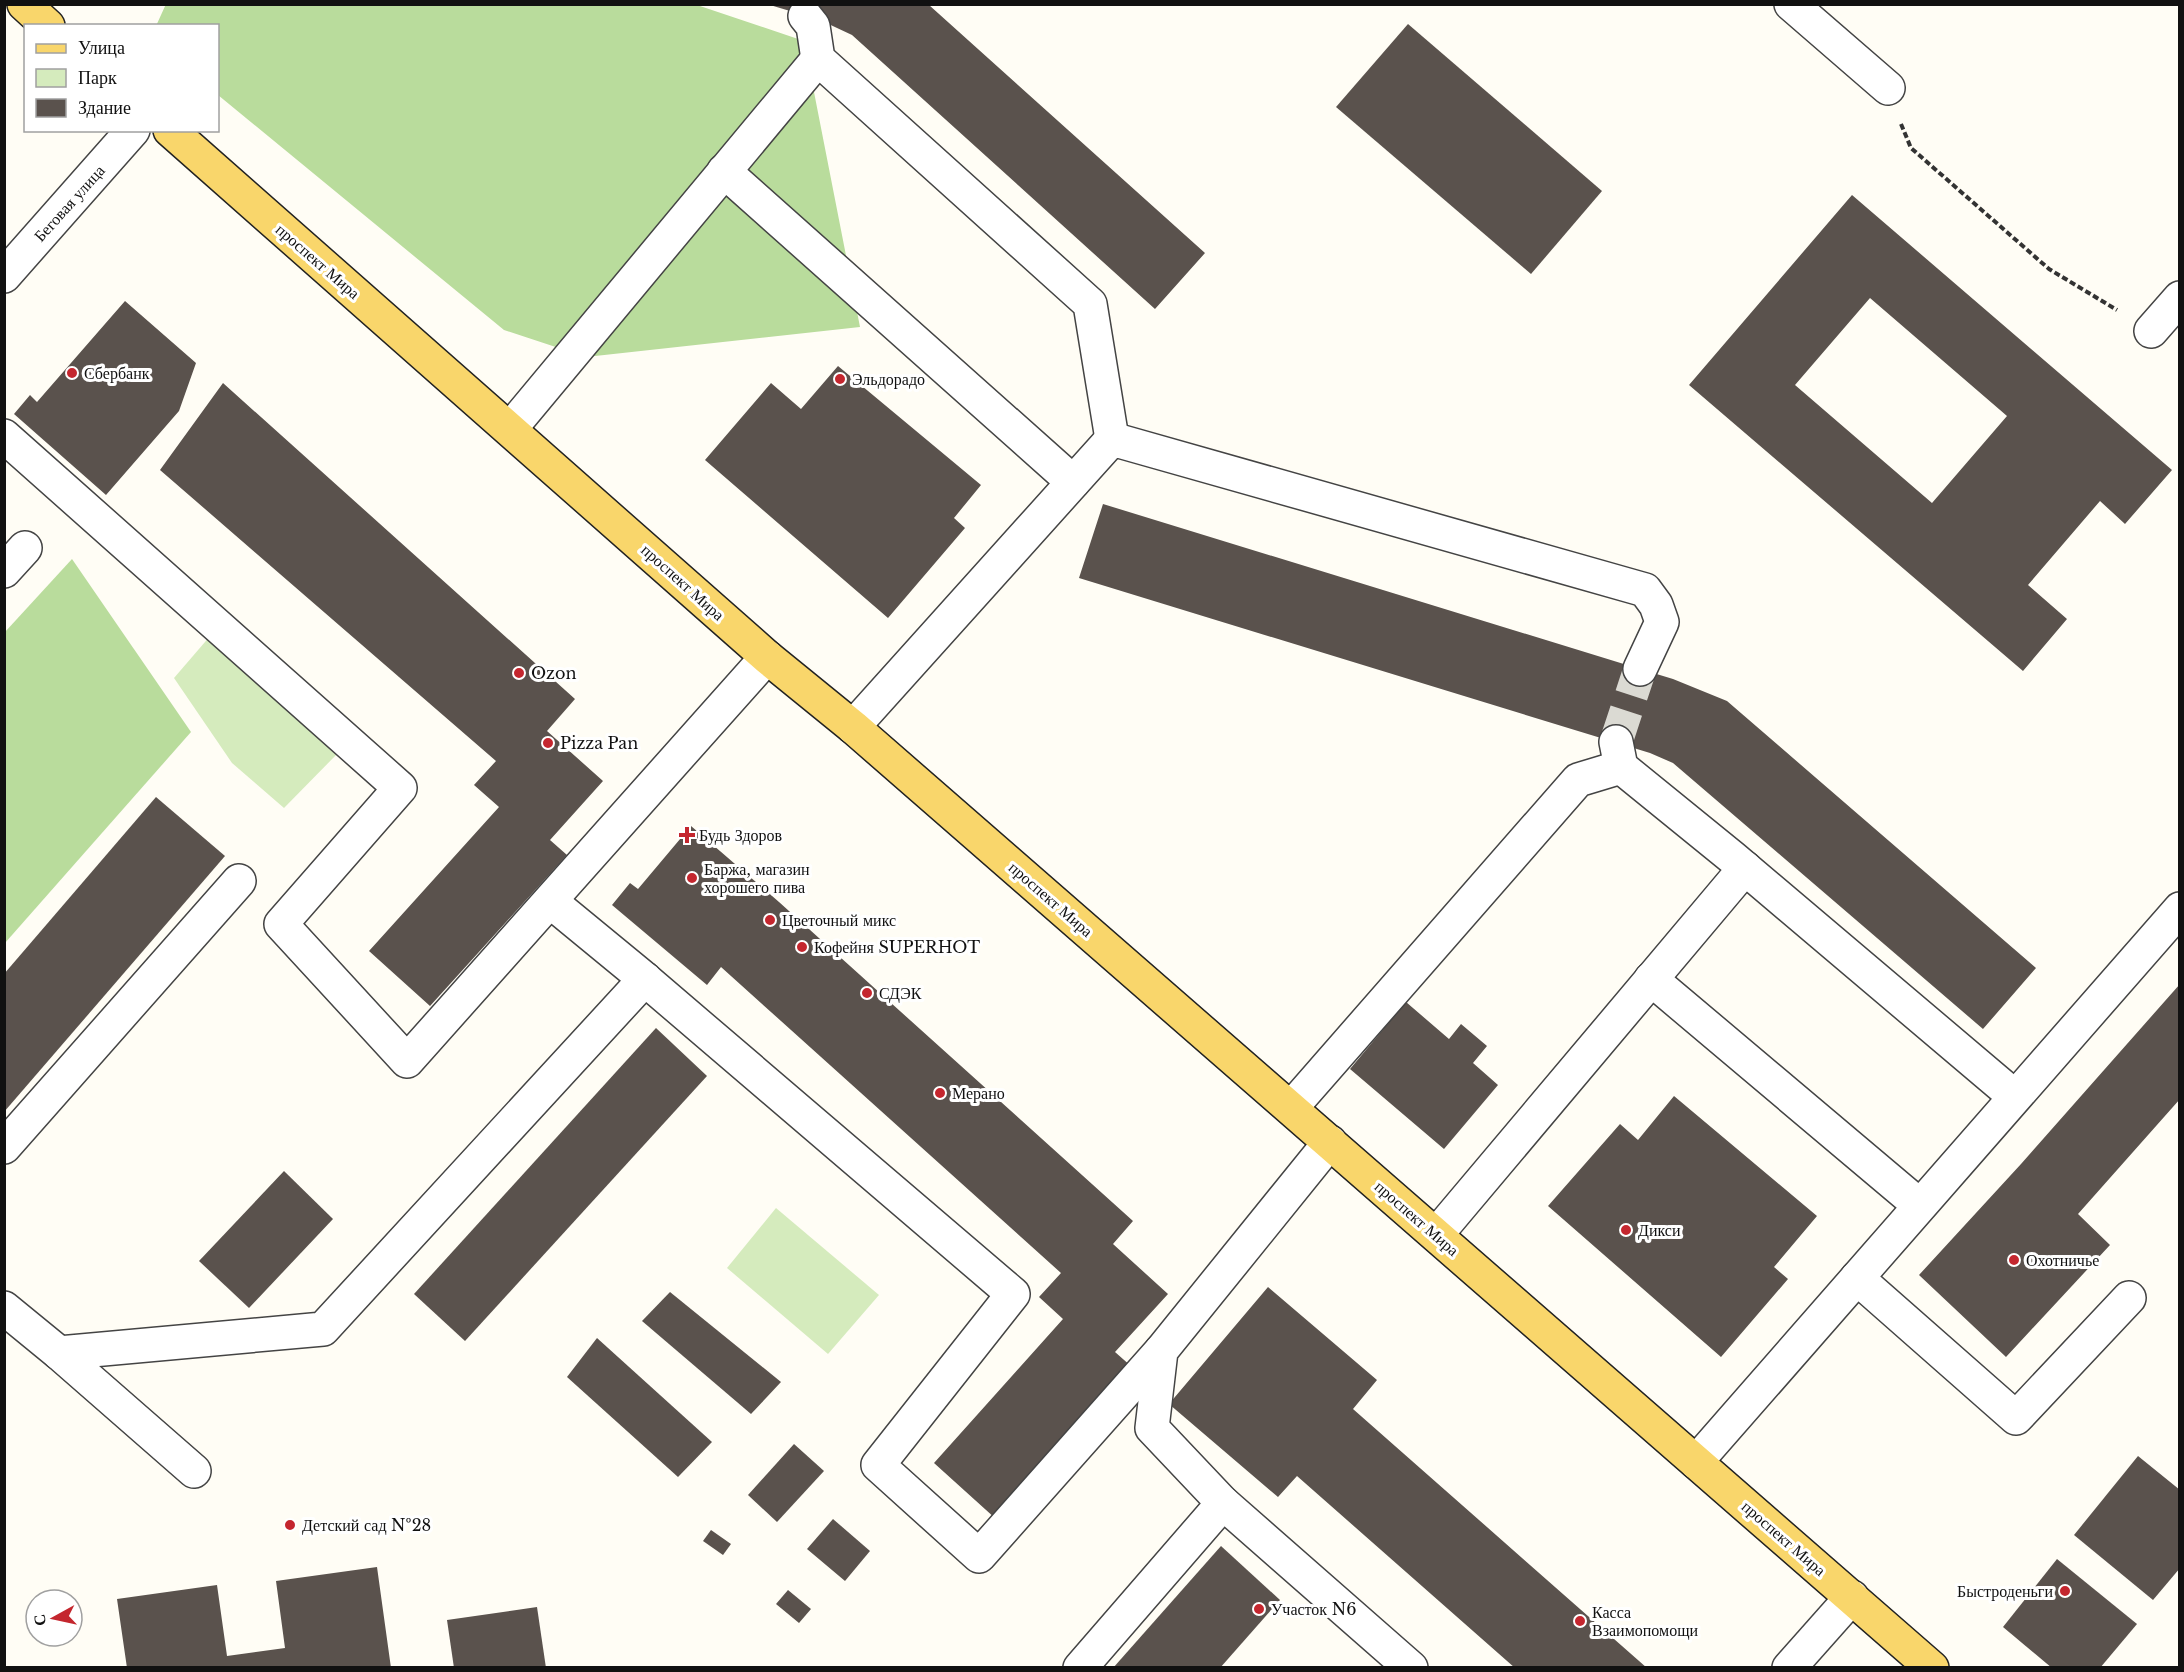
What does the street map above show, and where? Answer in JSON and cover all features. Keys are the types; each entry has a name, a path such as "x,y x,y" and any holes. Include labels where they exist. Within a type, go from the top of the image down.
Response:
{"main road":[{"path":"24,4 46,24"},
{"name":"проспект Мира","path":"172,132 767,657 853,727 1932,1668"}],"street":[{"path":"1791,4 1888,88"},
{"path":"805,16 813,26 818,59 1090,304 1112,438"},
{"path":"510,429 818,59"},
{"name":"Беговая улица","path":"4,276 131,132"},
{"path":"724,171 1073,482"},
{"path":"2151,331 2180,298"},
{"path":"4,436 400,788 281,924 407,1061 767,657"},
{"path":"853,727 1112,438"},
{"path":"1112,438 1646,590 1656,605 1662,622 1640,669"},
{"path":"1291,1108 1578,780 1618,755 1745,868 2014,1096"},
{"path":"1436,1235 1745,868"},
{"path":"4,1147 239,881"},
{"path":"550,901 645,979 1013,1294 878,1465 979,1556 1161,1351 1330,1142"},
{"path":"1696,1462 2180,909"},
{"path":"59,1353 323,1329 645,979"},
{"path":"1651,979 1919,1205"},
{"path":"1857,1278 2016,1418 2129,1298"},
{"path":"4,1308 194,1471"},
{"path":"1161,1351 1152,1428 1223,1503 1411,1668"},
{"path":"1080,1668 1223,1503"},
{"path":"1789,1668 1852,1597"}],"path":[{"path":"1888,88 1911,148 2049,269 2151,331"}],"green space":[{"path":"166,4 694,4 804,41 860,327 586,357 504,330 219,96 219,24 157,24"},
{"path":"72,559 191,732 5,943 5,632"},
{"path":"211,635 339,752 284,808 232,763 174,678"},
{"path":"776,1208 879,1295 828,1354 727,1268"}],"building":[{"path":"770,5 929,5 1205,253 1155,309 852,35 820,20"},
{"path":"1408,24 1602,191 1531,274 1336,107"},
{"path":"1852,195 2172,470 2125,524 2100,501 2028,585 2067,619 2023,671 1689,385","holes":["1870,298 2007,416 1932,503 1795,385"]},
{"path":"125,301 196,363 179,411 106,495 14,414 30,395 37,402"},
{"path":"838,366 981,485 954,518 965,528 888,618 705,460 771,383 801,409"},
{"path":"223,383 575,699 547,731 603,781 550,840 567,855 430,1006 369,951 499,807 474,785 496,761 160,470"},
{"path":"1103,504 1673,679 1727,701 2036,968 1983,1029 1673,763 1650,753 1079,578"},
{"path":"156,797 225,856 4,1112 4,974"},
{"path":"691,826 779,902 1133,1221 1113,1244 1168,1294 1115,1352 1132,1367 996,1519 934,1463 1063,1319 1039,1297 1061,1273 721,967 707,985 612,905 630,883 638,889"},
{"path":"2180,984 2180,1099 2078,1214 2110,1245 2006,1357 1919,1275 2021,1164"},
{"path":"1406,1002 1449,1039 1461,1024 1487,1046 1473,1063 1498,1085 1444,1149 1350,1069"},
{"path":"656,1028 707,1076 465,1341 414,1294"},
{"path":"1674,1096 1817,1216 1774,1267 1788,1279 1721,1357 1548,1206 1620,1124 1638,1140"},
{"path":"284,1171 333,1219 249,1308 199,1261"},
{"path":"1268,1287 1377,1380 1353,1409 1647,1668 1515,1668 1297,1476 1278,1497 1169,1404"},
{"path":"670,1292 781,1382 751,1414 642,1321"},
{"path":"597,1338 712,1442 678,1477 567,1377"},
{"path":"794,1444 824,1471 777,1522 748,1495"},
{"path":"2138,1456 2180,1490 2180,1568 2153,1600 2074,1535"},
{"path":"833,1519 870,1551 845,1581 807,1549"},
{"path":"711,1530 731,1544 723,1555 703,1541"},
{"path":"1221,1546 1280,1600 1220,1668 1113,1668"},
{"path":"2057,1559 2137,1624 2100,1668 2052,1668 2003,1627"},
{"path":"377,1567 391,1668 127,1668 117,1599 217,1585 227,1656 285,1648 276,1581"},
{"path":"788,1590 811,1609 799,1623 776,1604"},
{"path":"537,1607 546,1668 454,1668 447,1620"}],"tunnel":[{"path":"1616,742 1640,669"}],"place":[{"name":"Сбербанк","path":"72,373"},
{"name":"Эльдорадо","path":"840,379"},
{"name":"Ozon","path":"519,673"},
{"name":"Pizza Pan","path":"548,743"},
{"name":"Будь Здоров","path":"687,835"},
{"name":"Баржа, магазин хорошего пива","path":"692,878"},
{"name":"Цветочный микс","path":"770,920"},
{"name":"Кофейня SUPERHOT","path":"802,947"},
{"name":"СДЭК","path":"867,993"},
{"name":"Мерано","path":"940,1093"},
{"name":"Дикси","path":"1626,1230"},
{"name":"Охотничье","path":"2014,1260"},
{"name":"Детский сад №28","path":"290,1525"},
{"name":"Быстроденьги","path":"2065,1591"},
{"name":"Участок N6","path":"1259,1609"},
{"name":"Касса Взаимопомощи","path":"1580,1621"}]}
